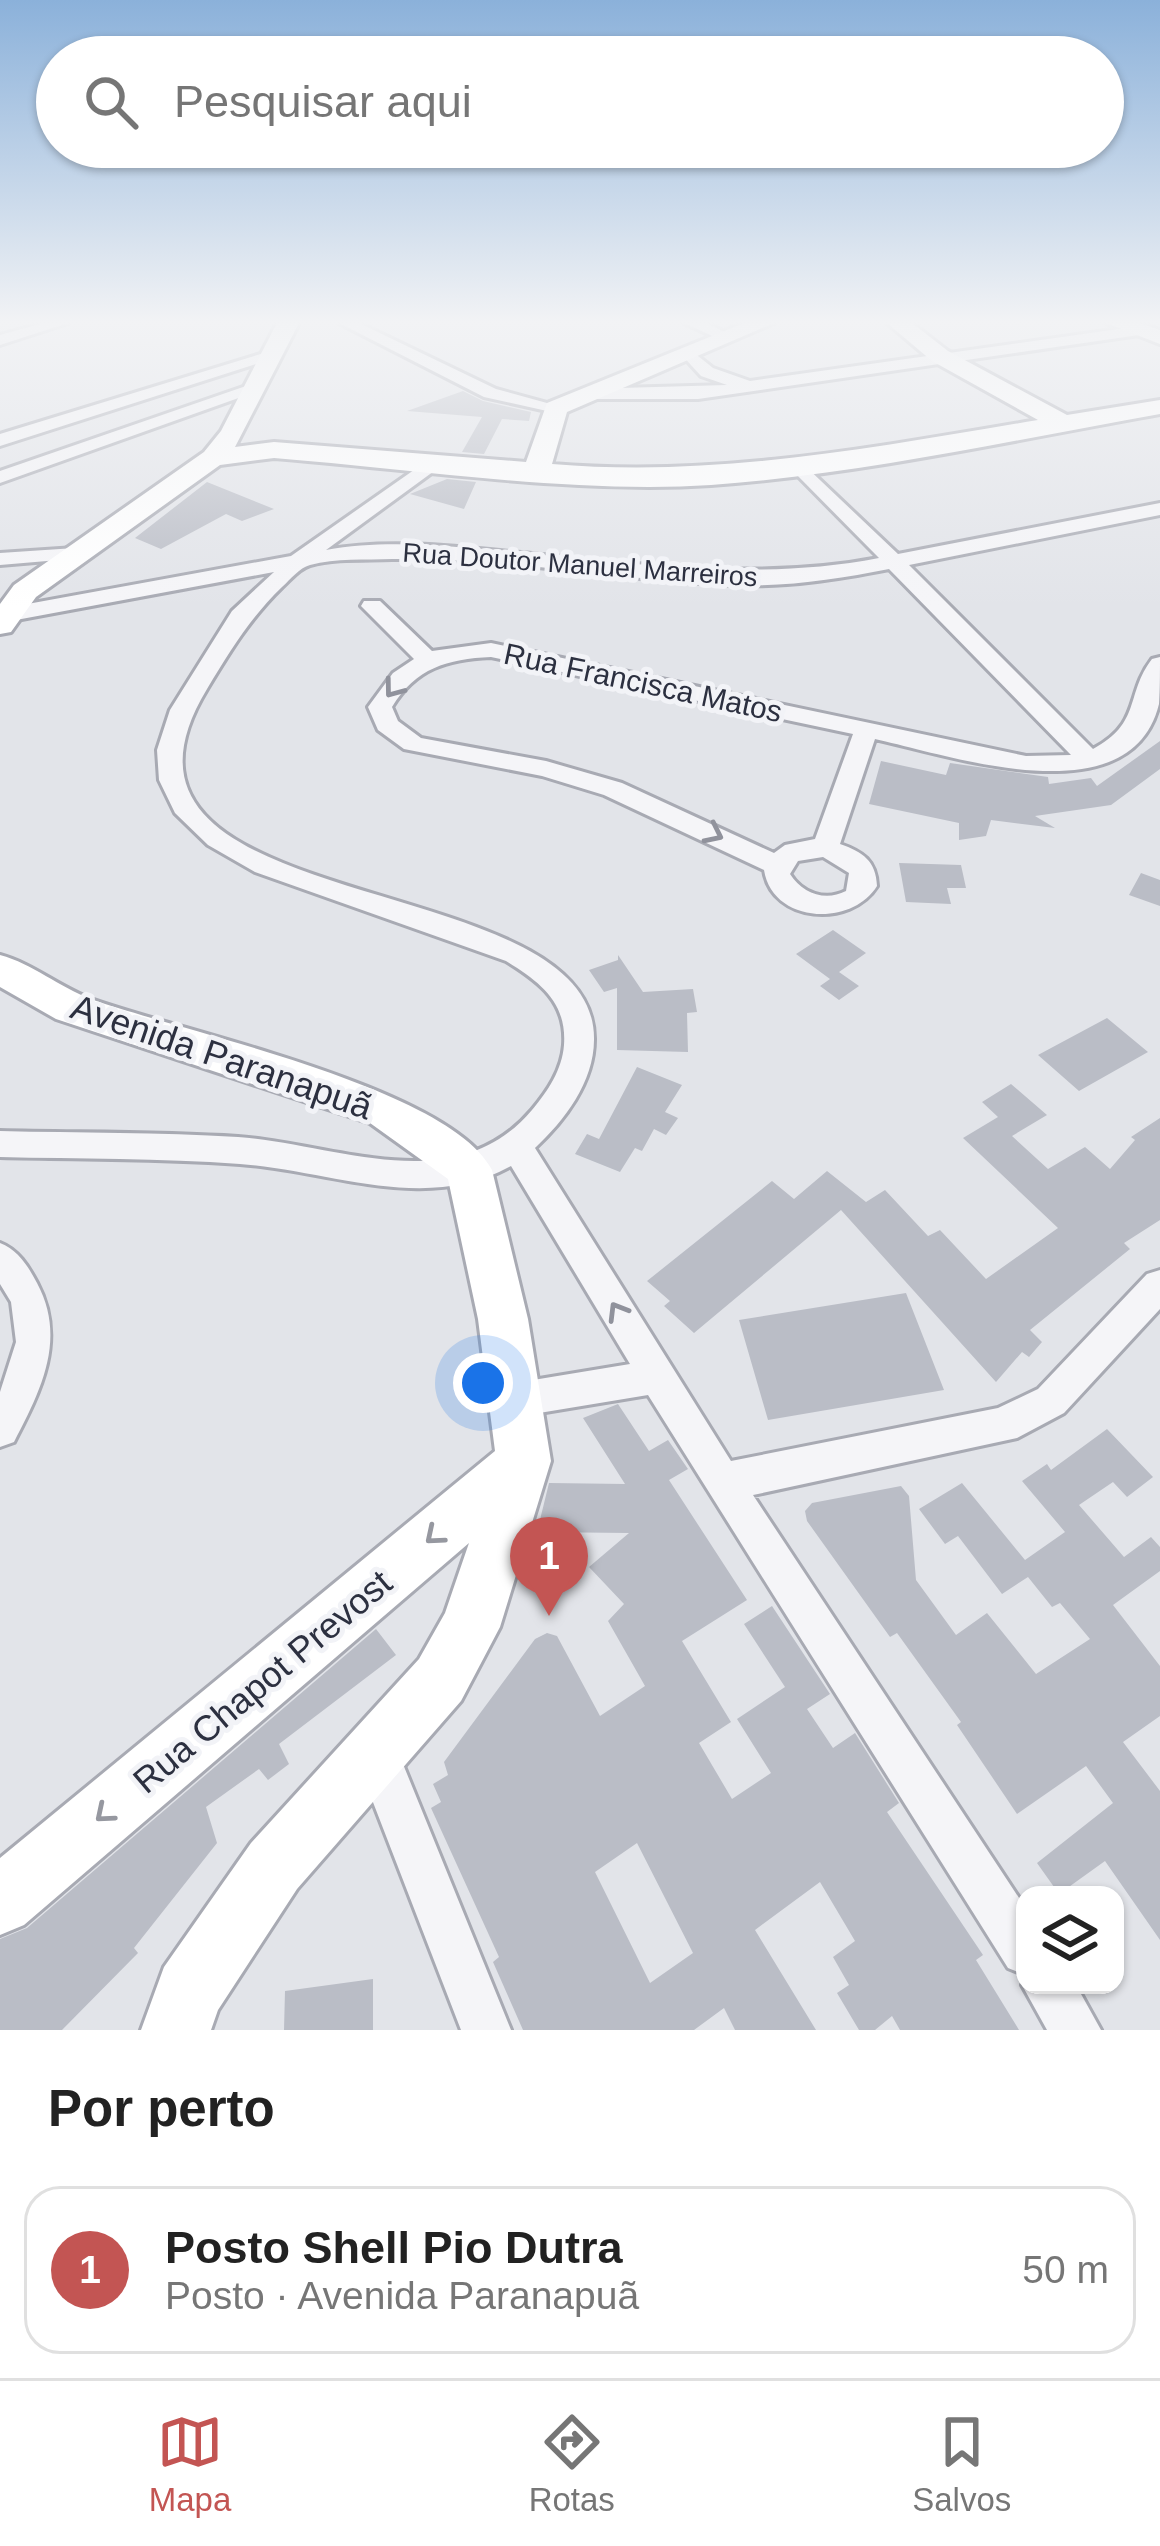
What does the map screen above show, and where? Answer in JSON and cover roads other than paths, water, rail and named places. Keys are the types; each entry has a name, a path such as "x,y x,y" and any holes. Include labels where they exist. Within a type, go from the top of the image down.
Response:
{"street":[{"path":"0,440 72,418"},
{"path":"0,477 172,418"},
{"path":"6,608 213,458 240,418"},
{"path":"537,471 553,418"},
{"path":"1051,418 1068,427"},
{"path":"213,458 274,449 665,477 801,468 1111,418"},
{"path":"233,433 263,440 274,449"},
{"path":"0,1144 249,1151 387,1174 469,1170 518,1149 562,1097 580,1049 573,1002 544,972 516,954 265,866 217,839 188,813 172,780 169,750 182,710 240,616 302,558 434,462"},
{"path":"801,468 1091,761 1124,745 1148,703 1153,670 1160,664"},
{"name":"Rua Doutor Manuel Marreiros","path":"6,608 302,558 446,552 736,579 820,576 1160,509"},
{"path":"0,559 75,554"},
{"path":"371,606 427,659 395,680 380,706 387,725 413,743 547,769 613,789 778,866"},
{"name":"Rua Francisca Matos","path":"427,659 491,650 1026,764 1064,766 1091,761"},
{"path":"825,848 866,730"},
{"path":"825,848 848,856 863,870 864,886 852,900 829,906 804,902 784,890 778,866 801,849 825,848"},
{"name":"Avenida Paranapuã","path":"0,968 71,1008 386,1111 469,1170"},
{"path":"518,1149 722,1482 1016,1937"},
{"path":"176,2030 189,1992 274,1866 440,1680 470,1627 524,1461 503,1319 469,1170"},
{"path":"0,1258 23,1282 37,1324 28,1380 0,1429"},
{"path":"722,1482 1003,1425 1051,1401 1160,1285"},
{"path":"515,1400 657,1377"},
{"name":"Rua Chapot Prevost","path":"0,1901 524,1461"},
{"path":"376,1753 486,2030"},
{"path":"1053,1994 1076,2030"}],"place":[{"name":"Posto Shell Pio Dutra","path":"549,1616"}]}
